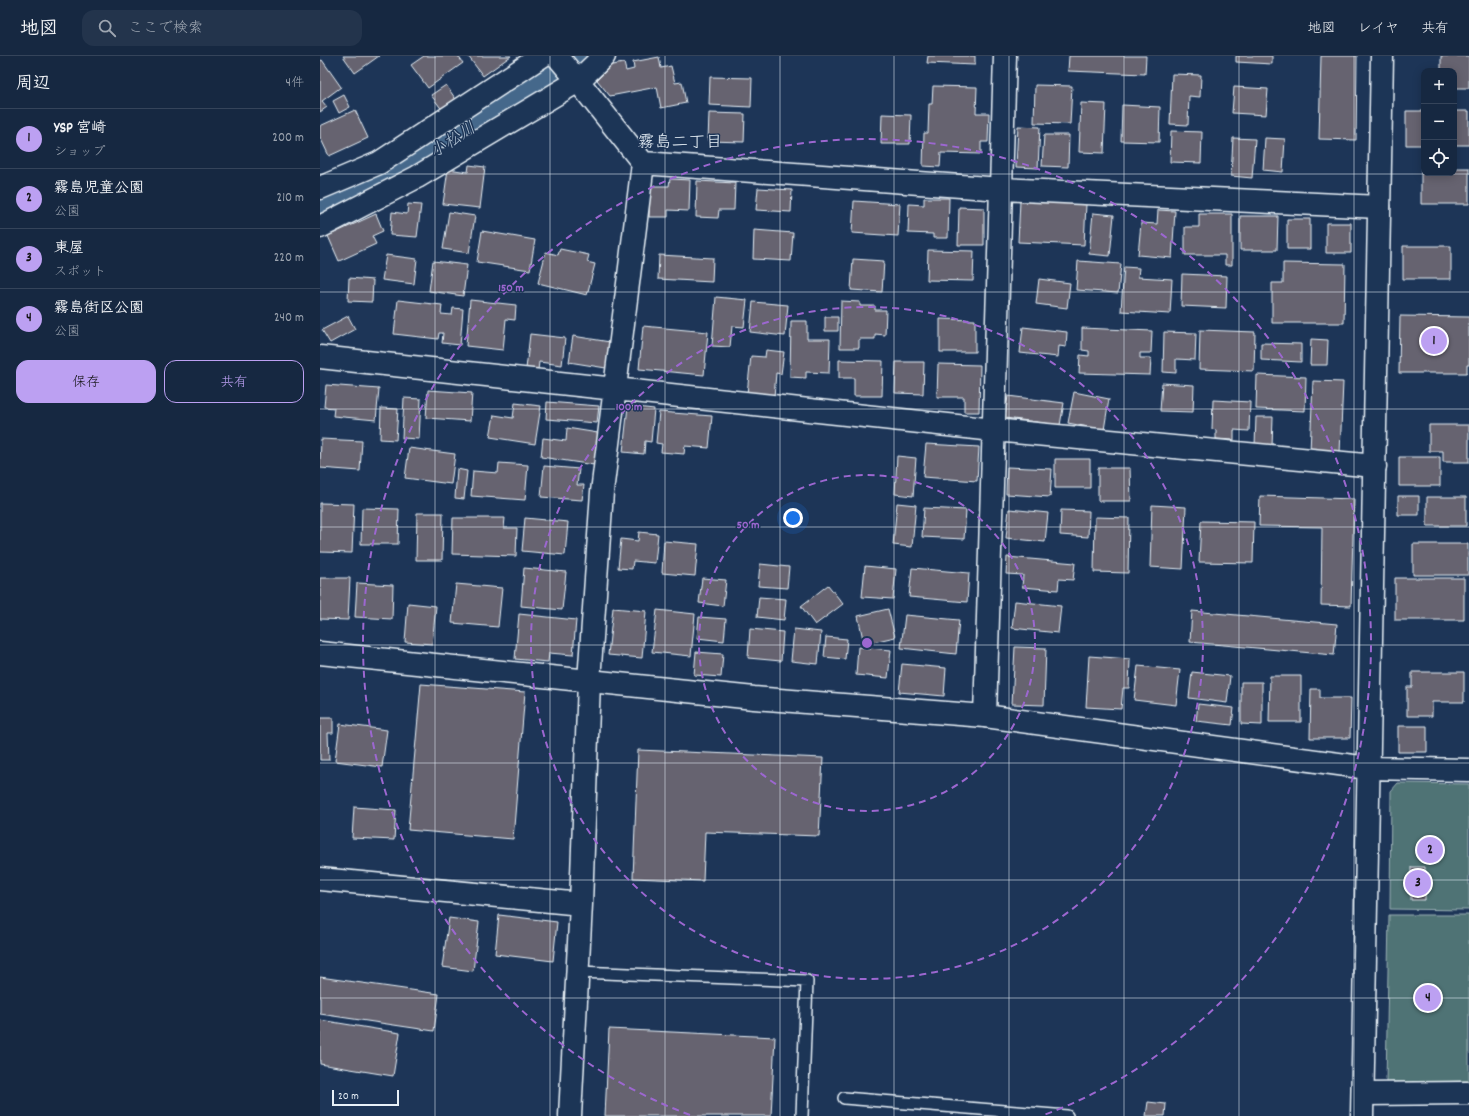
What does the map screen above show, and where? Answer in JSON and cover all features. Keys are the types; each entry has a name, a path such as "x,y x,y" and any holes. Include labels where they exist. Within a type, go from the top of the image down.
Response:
{"street":[{"path":"320,188 378,162 542,56"},
{"path":"557,56 642,163 602,492 589,681 581,904 570,1116"},
{"path":"320,227 417,177 578,81 604,56"},
{"path":"985,716 1005,56"},
{"path":"1362,1116 1382,56"},
{"path":"642,163 1002,189 1379,206"},
{"path":"320,357 994,430 1375,466"},
{"path":"320,653 754,698 985,716 1368,768 1469,770"},
{"path":"320,879 581,904"},
{"path":"1363,1094 1469,1093"}],"lane":[{"path":"578,972 807,981 802,1116"},
{"path":"844,1098 986,1113 1067,1116"}],"green space":[{"path":"1398,783 1469,784 1469,910 1390,909 1391,791"},
{"path":"1389,915 1469,915 1469,1081 1386,1083"}],"building":[{"path":"343,56 379,56 355,73"},
{"path":"424,56 458,56 463,63 428,88 411,65"},
{"path":"468,56 511,56 483,76"},
{"path":"928,56 975,56 975,65 927,63"},
{"path":"1069,56 1146,56 1145,74 1068,71"},
{"path":"1236,56 1272,56 1272,64 1236,62"},
{"path":"1321,56 1357,56 1356,140 1319,139"},
{"path":"1441,56 1469,56 1469,88 1457,88 1457,68 1441,68"},
{"path":"659,57 661,68 671,66 675,83 682,82 686,103 661,108 657,87 610,96 597,80 612,65 624,63 626,71 634,69 633,62"},
{"path":"322,60 341,87 322,101 327,107 320,112 320,61"},
{"path":"1172,74 1201,75 1200,97 1189,96 1188,125 1170,124"},
{"path":"710,77 752,78 751,107 709,105"},
{"path":"446,85 457,101 443,111 431,95"},
{"path":"1035,85 1072,86 1070,124 1034,123"},
{"path":"933,86 977,87 976,113 989,113 988,142 981,142 981,154 941,153 940,167 923,166 924,133 928,133 929,104 932,104"},
{"path":"1234,87 1268,89 1266,115 1232,113"},
{"path":"344,95 350,107 339,113 333,101"},
{"path":"1081,103 1106,104 1104,153 1079,152"},
{"path":"1122,105 1160,107 1159,142 1121,141"},
{"path":"355,110 368,138 329,156 320,137 320,126"},
{"path":"1406,111 1421,111 1421,145 1406,145"},
{"path":"1457,111 1469,111 1469,145 1457,145"},
{"path":"709,113 745,114 744,142 708,141"},
{"path":"882,114 911,115 910,144 881,144"},
{"path":"1018,126 1040,127 1038,168 1016,167"},
{"path":"1171,131 1202,132 1201,163 1170,162"},
{"path":"1044,135 1069,135 1068,167 1042,166"},
{"path":"1233,138 1255,139 1252,178 1231,176"},
{"path":"1265,138 1285,139 1283,172 1263,170"},
{"path":"469,165 485,167 480,208 443,204 448,169 468,172"},
{"path":"1457,168 1469,168 1469,204 1421,204 1421,176 1457,176"},
{"path":"670,179 690,180 689,211 668,210 668,217 649,217 650,186 669,186"},
{"path":"697,181 735,183 734,210 719,210 718,218 696,217"},
{"path":"758,188 792,190 791,212 756,210"},
{"path":"924,198 949,198 948,238 933,238 933,234 908,233 909,204 924,205"},
{"path":"854,201 900,204 898,236 852,233"},
{"path":"1020,201 1086,204 1084,245 1018,242"},
{"path":"408,204 421,205 417,237 390,235 392,212 407,214"},
{"path":"959,207 984,208 984,245 958,245"},
{"path":"1158,210 1175,211 1172,258 1138,255 1141,223 1157,224"},
{"path":"449,212 475,216 469,253 443,249"},
{"path":"1093,213 1114,215 1110,256 1089,254"},
{"path":"376,214 383,231 372,236 376,244 339,261 328,236"},
{"path":"1199,214 1232,214 1232,265 1225,265 1225,255 1185,255 1185,227 1199,227"},
{"path":"1240,216 1278,216 1277,250 1240,250"},
{"path":"1287,219 1310,219 1310,249 1287,249"},
{"path":"1326,223 1351,223 1351,253 1326,253"},
{"path":"754,230 793,233 791,261 753,259"},
{"path":"482,231 535,240 530,270 477,262"},
{"path":"1403,246 1451,246 1451,279 1403,279"},
{"path":"560,249 589,255 587,262 595,264 587,295 538,283 546,252 558,255"},
{"path":"928,250 974,251 973,281 927,280"},
{"path":"386,255 417,259 414,284 382,280"},
{"path":"659,255 713,258 712,282 658,279"},
{"path":"853,259 884,261 882,292 851,290"},
{"path":"433,261 467,265 463,296 429,291"},
{"path":"1078,261 1121,264 1118,293 1076,290"},
{"path":"1283,263 1345,264 1344,323 1272,323 1272,283 1283,283"},
{"path":"1124,267 1139,268 1138,277 1172,279 1170,314 1121,311"},
{"path":"1182,274 1227,276 1226,308 1181,306"},
{"path":"349,278 373,280 372,302 348,301"},
{"path":"1039,279 1070,283 1067,308 1036,304"},
{"path":"716,297 747,300 744,327 732,326 730,347 712,346"},
{"path":"398,300 442,305 441,314 452,315 453,308 463,309 460,345 442,343 443,333 439,333 438,339 394,334"},
{"path":"470,300 516,305 515,320 506,319 503,350 466,346"},
{"path":"841,301 860,302 860,306 875,306 875,310 886,310 885,335 875,334 875,339 859,339 859,348 840,348"},
{"path":"753,302 788,305 785,336 750,332"},
{"path":"348,316 355,329 330,343 322,330"},
{"path":"1400,316 1469,317 1469,365 1467,365 1467,373 1399,373"},
{"path":"825,317 838,317 838,331 825,331"},
{"path":"940,319 975,320 975,352 940,352"},
{"path":"791,321 807,321 807,339 830,339 829,373 806,372 806,378 790,377"},
{"path":"643,326 708,332 704,375 639,369"},
{"path":"1023,327 1067,332 1066,347 1059,346 1058,357 1020,353"},
{"path":"1082,328 1152,331 1151,353 1140,353 1140,358 1151,358 1150,375 1079,373 1080,355 1089,356 1089,351 1082,350"},
{"path":"1200,330 1255,332 1254,371 1199,369"},
{"path":"1164,332 1196,333 1195,360 1176,359 1176,373 1163,372"},
{"path":"530,334 565,338 562,365 539,362 538,370 526,369"},
{"path":"573,336 610,342 606,368 569,362"},
{"path":"1311,339 1328,340 1327,365 1310,365"},
{"path":"1261,343 1301,344 1301,362 1261,360"},
{"path":"766,350 784,352 781,374 776,373 774,397 747,394 751,356 765,357"},
{"path":"839,360 883,361 882,396 854,396 854,378 839,378"},
{"path":"896,362 924,362 923,394 895,393"},
{"path":"938,364 980,365 979,412 964,412 964,397 937,397"},
{"path":"1257,375 1306,377 1305,411 1256,409"},
{"path":"1313,381 1343,382 1340,453 1310,452"},
{"path":"1162,383 1194,385 1193,412 1160,411"},
{"path":"326,385 379,389 376,420 333,416 334,408 324,407"},
{"path":"428,390 472,393 470,421 426,418"},
{"path":"1074,392 1109,399 1104,430 1068,423"},
{"path":"1008,396 1064,403 1060,425 1005,418"},
{"path":"404,398 421,399 419,439 402,438"},
{"path":"1213,400 1250,402 1249,431 1234,430 1234,440 1216,439 1216,430 1212,429"},
{"path":"547,402 599,406 597,423 546,419"},
{"path":"515,403 541,406 535,444 490,437 494,415 513,418"},
{"path":"628,406 654,409 651,442 645,441 644,454 623,452"},
{"path":"381,408 398,409 396,440 380,439"},
{"path":"659,412 712,416 709,448 685,446 684,454 661,452 662,444 656,443"},
{"path":"1256,417 1273,417 1272,447 1255,446"},
{"path":"1429,425 1469,425 1469,462 1443,462 1443,451 1429,451"},
{"path":"567,428 598,433 594,465 541,457 543,438 566,441"},
{"path":"321,439 362,441 360,471 320,468"},
{"path":"926,444 979,447 977,481 923,477"},
{"path":"409,448 455,454 451,484 405,478"},
{"path":"897,456 916,458 913,496 895,494"},
{"path":"1399,457 1440,457 1440,486 1399,486"},
{"path":"1055,459 1090,459 1090,488 1055,488"},
{"path":"499,463 528,465 525,500 471,496 473,471 498,473"},
{"path":"544,466 579,469 577,485 584,485 582,500 541,497"},
{"path":"1007,467 1052,469 1050,497 1006,494"},
{"path":"1098,468 1130,468 1131,501 1098,501"},
{"path":"457,469 467,471 464,499 455,498"},
{"path":"1260,496 1354,499 1351,606 1321,605 1322,527 1259,526"},
{"path":"1398,496 1419,496 1419,515 1398,515"},
{"path":"1427,497 1466,497 1466,526 1427,526"},
{"path":"320,503 354,504 352,553 320,552"},
{"path":"897,503 916,505 912,547 893,545"},
{"path":"1152,505 1186,507 1183,569 1150,567"},
{"path":"362,508 399,509 398,544 361,544"},
{"path":"924,508 966,510 964,539 922,537"},
{"path":"1009,509 1048,513 1045,542 1006,538"},
{"path":"1061,510 1089,511 1088,537 1060,535"},
{"path":"417,513 443,513 442,560 416,560"},
{"path":"1095,517 1129,518 1128,573 1094,572"},
{"path":"453,518 505,518 504,528 517,528 516,556 452,554"},
{"path":"525,518 568,522 565,555 522,551"},
{"path":"1201,521 1254,522 1253,563 1199,562"},
{"path":"639,532 658,534 655,563 633,561 632,569 618,568 621,539 638,541"},
{"path":"664,541 698,544 695,576 662,573"},
{"path":"1413,544 1468,544 1468,575 1413,575"},
{"path":"1007,557 1075,563 1073,580 1059,579 1058,590 1022,587 1023,575 1006,574"},
{"path":"760,564 789,567 787,588 758,586"},
{"path":"865,566 896,569 893,599 862,597"},
{"path":"524,568 566,572 562,610 521,606"},
{"path":"912,568 969,573 967,602 909,597"},
{"path":"320,578 350,578 348,620 320,619"},
{"path":"702,578 726,580 723,606 699,603"},
{"path":"1395,578 1464,578 1464,620 1395,620"},
{"path":"357,583 393,585 392,619 355,617"},
{"path":"456,584 502,588 498,627 452,623"},
{"path":"828,585 843,604 815,625 801,606"},
{"path":"759,597 786,599 784,620 757,617"},
{"path":"1015,601 1061,606 1058,633 1012,628"},
{"path":"408,603 436,606 432,644 405,642"},
{"path":"613,608 646,611 642,658 608,655"},
{"path":"888,609 895,637 864,644 858,616"},
{"path":"657,610 695,614 691,656 652,652"},
{"path":"1192,611 1337,624 1334,655 1190,642"},
{"path":"519,614 576,620 573,655 549,653 548,662 515,659"},
{"path":"905,615 959,620 956,654 901,648"},
{"path":"699,617 726,619 724,641 697,638"},
{"path":"750,629 783,632 781,661 748,658"},
{"path":"794,629 821,632 818,664 791,661"},
{"path":"826,637 847,639 845,659 824,657"},
{"path":"858,647 891,650 888,678 856,675"},
{"path":"1015,647 1046,648 1044,705 1012,704"},
{"path":"696,652 723,654 721,677 694,675"},
{"path":"1089,656 1130,659 1129,688 1123,688 1121,709 1086,707"},
{"path":"902,664 946,668 944,696 899,692"},
{"path":"1138,666 1180,670 1176,705 1134,700"},
{"path":"1192,672 1230,676 1227,703 1189,698"},
{"path":"1412,672 1464,672 1464,702 1432,702 1432,716 1407,716 1407,687 1412,687"},
{"path":"1270,676 1301,676 1301,722 1269,722"},
{"path":"1241,682 1262,682 1262,725 1241,724"},
{"path":"421,684 525,692 513,839 408,830"},
{"path":"1311,689 1320,689 1320,698 1351,698 1350,738 1310,738"},
{"path":"1198,704 1234,708 1232,725 1196,721"},
{"path":"320,718 333,718 333,733 328,733 329,760 320,760"},
{"path":"340,724 387,730 382,767 335,761"},
{"path":"1398,726 1427,726 1427,752 1398,752"},
{"path":"638,750 823,758 819,836 705,832 703,881 633,878"},
{"path":"354,807 396,810 394,840 352,838"},
{"path":"1411,867 1425,867 1425,900 1411,900"},
{"path":"499,915 557,922 553,961 495,954"},
{"path":"449,918 479,922 473,971 442,967"},
{"path":"320,977 439,994 434,1031 320,1014"},
{"path":"320,1020 400,1033 393,1076 320,1064"},
{"path":"609,1029 775,1037 771,1116 605,1116"},
{"path":"1148,1102 1166,1104 1165,1116 1146,1116"}],"waterway":[{"name":"小松川","path":"320,207 406,169 532,88 576,56"}],"place":[{"name":"YSP 宮崎","path":"1434,341"},
{"name":"霧島児童公園","path":"1430,850"},
{"name":"東屋","path":"1418,883"},
{"name":"霧島街区公園","path":"1428,998"}],"district":[{"name":"霧島二丁目","path":"680,141"}]}
